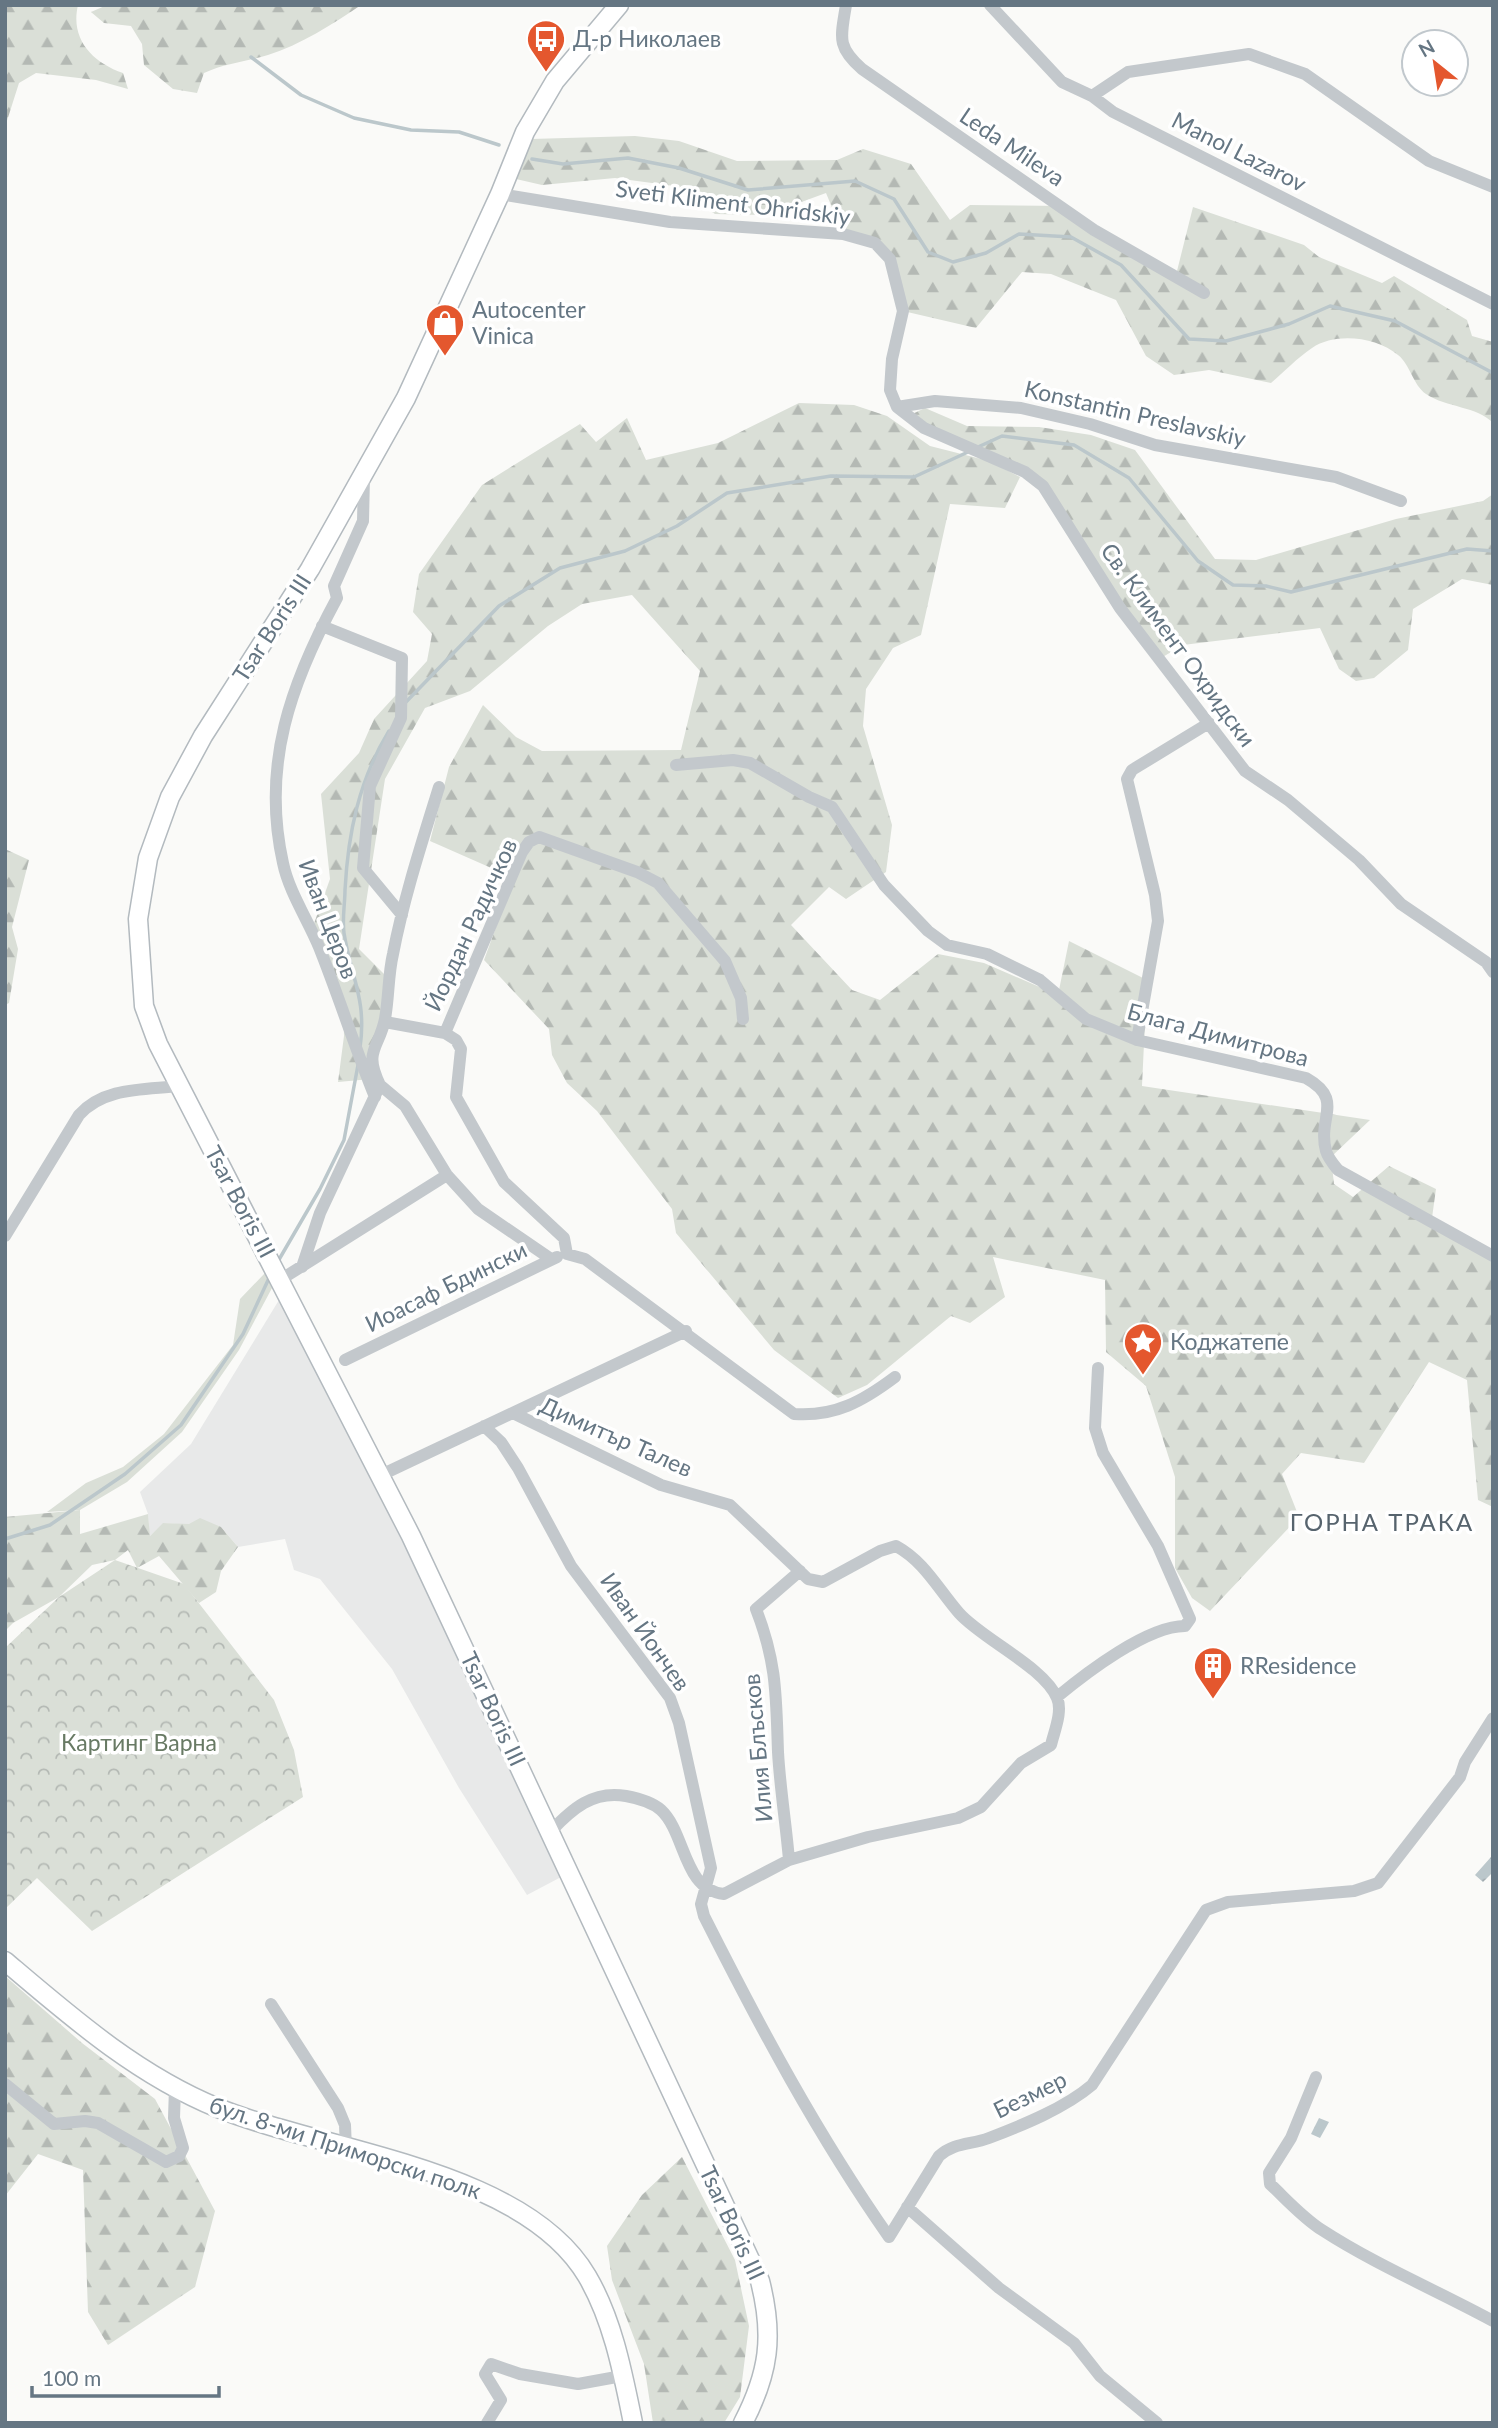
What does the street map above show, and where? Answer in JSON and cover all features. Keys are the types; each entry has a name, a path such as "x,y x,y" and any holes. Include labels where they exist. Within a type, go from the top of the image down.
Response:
{"street":[{"name":"Tsar Boris III","path":"619,5 555,81 524,132 500,194 411,387 310,569 203,736 170,797 148,858 138,919 144,1006 158,1044 379,1475 551,1831 761,2281 769,2329 768,2353 759,2392 743,2423"},
{"name":"Leda Mileva","path":"846,5 841,43 846,55 862,69 1094,230 1204,293"},
{"name":"Manol Lazarov","path":"990,5 1062,82 1092,96 1113,112 1493,304"},
{"path":"1092,96 1128,72 1249,54 1306,74 1429,161 1493,187"},
{"name":"Sveti Kliment Ohridskiy","path":"500,194 670,222 843,234 875,243 890,259 903,311 892,359 890,390 897,407"},
{"name":"Konstantin Preslavskiy","path":"897,407 935,401 1021,408 1090,424 1155,445 1336,477 1401,501"},
{"name":"Св. Климент Охридски","path":"897,407 924,428 1025,472 1043,486 1120,608 1245,771 1288,800 1359,860 1401,904 1486,962 1493,972"},
{"name":"Иван Церов","path":"364,473 363,521 334,586 337,598 307,654 280,733 275,807 283,866 319,948 344,1022 377,1091"},
{"path":"322,626 402,658 401,718 370,786 363,868 402,915"},
{"path":"1137,1040 1158,921 1155,895 1126,779 1132,771 1209,723"},
{"name":"Блага Димитрова","path":"676,765 733,760 750,763 832,807 884,885 928,931 947,945 987,954 1040,981 1086,1019 1137,1040 1307,1077 1323,1087 1328,1097 1326,1152 1338,1170 1493,1256"},
{"path":"302,1267 320,1213 377,1091 372,1060 375,1042 384,1022 392,956 439,787"},
{"name":"Йордан Радичков","path":"444,1033 522,852 529,842 539,837 637,872 659,883 725,961 741,998 743,1019"},
{"path":"384,1022 444,1033 456,1040 461,1049 456,1097 504,1182 564,1238 567,1254 585,1259 686,1331 794,1414 814,1415 842,1410 895,1377"},
{"path":"5,1236 79,1115 90,1102 107,1094 179,1086"},
{"path":"377,1091 405,1106 447,1175 478,1209 551,1259"},
{"path":"281,1280 447,1175"},
{"name":"Иоасаф Бдински","path":"345,1360 551,1259 567,1254"},
{"path":"379,1475 686,1331"},
{"path":"1057,1697 1097,1665 1165,1627 1185,1626 1190,1619 1158,1546 1102,1453 1095,1429 1098,1368"},
{"name":"Димитър Талев","path":"513,1413 661,1485 730,1504 800,1571"},
{"name":"Иван Йончев","path":"484,1426 501,1442 518,1468 571,1566 670,1698 679,1723 711,1868 705,1886"},
{"path":"551,1831 587,1800 612,1793 639,1798 660,1809 694,1873 713,1893 723,1894 789,1860 868,1837 958,1818 981,1807 1021,1763 1051,1745 1059,1709 1057,1697 1037,1674 960,1614 926,1569 909,1553 896,1546 880,1551 823,1582 808,1579 800,1571"},
{"name":"Илия Блъсков","path":"789,1860 778,1754 778,1691 767,1638 756,1609 800,1571"},
{"name":"Безмер","path":"705,1886 702,1904 704,1916 763,2033 838,2164 889,2236 939,2156 948,2148 1000,2133 1080,2095 1091,2085 1206,1910 1228,1902 1354,1891 1378,1883 1460,1777 1465,1762 1493,1718"},
{"name":"бул. 8-ми Приморски полк","path":"5,1961 92,2034 175,2088 263,2125 447,2177 486,2193 547,2231 571,2253 597,2296 634,2423"},
{"path":"271,2004 338,2108 345,2125 346,2149"},
{"path":"1316,2077 1291,2138 1269,2173 1270,2184 1320,2229 1377,2264 1425,2284 1493,2321"},
{"path":"5,2084 54,2123 98,2123 166,2162 179,2156 183,2148 174,2118 175,2088"},
{"path":"908,2207 999,2288 1073,2343 1100,2376 1157,2423"},
{"path":"486,2423 501,2400 485,2374 491,2364 520,2374 578,2384 622,2376"}],"shaded area":[{"path":"279,1300 467,1668 563,1876 527,1895 459,1788 392,1669 320,1579 294,1570 285,1539 238,1547 221,1527 164,1523 149,1537 148,1514 140,1492 191,1444"}],"green space":[{"path":"5,5 78,5 77,28 86,48 102,63 123,73 128,89 96,80 36,73 19,83 5,127"},
{"path":"107,5 361,5 292,46 204,73 197,93 173,89 144,65 142,44 131,26 104,23 91,12"},
{"path":"635,136 679,141 737,161 837,160 863,149 911,164 950,220 970,205 1064,206 1176,275 1193,207 1304,245 1319,257 1382,283 1394,276 1467,320 1472,336 1493,342 1493,423 1479,413 1434,399 1422,390 1398,355 1379,344 1356,339 1332,340 1312,348 1271,383 1209,370 1174,375 1146,356 1116,300 1051,274 1022,272 976,328 903,311 899,287 875,243 843,234 826,193 766,215 715,214 674,186 615,178 542,185 516,179 531,139"},
{"path":"799,403 854,405 887,416 930,446 989,461 1020,477 1005,508 950,504 921,635 893,648 866,689 863,726 892,825 886,872 846,899 829,887 791,925 852,990 880,1000 938,954 984,963 1058,995 1069,941 1147,980 1142,1086 1370,1120 1331,1157 1334,1184 1353,1197 1389,1166 1436,1189 1431,1225 1493,1257 1493,1507 1478,1500 1467,1380 1429,1362 1364,1463 1301,1453 1282,1474 1299,1517 1210,1611 1192,1598 1175,1568 1175,1477 1146,1386 1106,1352 1105,1280 993,1257 1005,1297 970,1323 951,1316 867,1385 838,1398 774,1350 676,1233 672,1209 597,1111 567,1083 552,1055 549,1029 484,960 514,878 430,841 449,767 483,705 516,737 542,751 681,750 700,671 632,595 582,604 548,626 470,691 425,708 385,779 359,949 390,980 371,1079 338,1082 344,1036 343,996 311,932 330,879 321,794 359,753 374,719 427,661 432,634 413,612 419,574 482,485 580,424 596,442 627,418 646,460 718,443"},
{"path":"925,408 967,426 1039,427 1091,435 1135,450 1215,559 1256,560 1396,519 1483,501 1493,494 1493,585 1462,579 1413,609 1408,650 1374,678 1356,681 1339,669 1320,628 1183,645 1161,658 1043,486 906,417"},
{"path":"5,849 29,860 12,927 18,949 9,1003 5,1005"},
{"path":"265,1273 272,1288 239,1350 182,1432 127,1482 80,1510 47,1512 86,1483 123,1467 164,1434 233,1345 240,1299"},
{"path":"80,1510 80,1534 148,1514 150,1536 163,1523 189,1524 200,1518 221,1527 238,1547 221,1571 216,1592 199,1603 159,1556 137,1568 128,1550 115,1560 92,1565 59,1597 13,1623 5,1631 5,1517"},
{"name":"Картинг Варна","path":"115,1560 184,1584 274,1700 294,1750 303,1797 92,1931 37,1878 5,1909 5,1648 59,1597"},
{"path":"5,1976 82,2043 155,2099 215,2211 195,2287 108,2345 88,2312 83,2170 38,2154 5,2196"},
{"path":"682,2157 735,2260 749,2326 740,2397 724,2423 653,2423 644,2364 612,2280 607,2246 642,2195"}],"water":[{"path":"1491,1857 1493,1872 1483,1882 1475,1875"},
{"path":"1319,2118 1329,2122 1320,2138 1311,2134"}],"waterway":[{"path":"251,57 301,95 354,118 411,130 459,132 499,145"},
{"path":"532,159 563,164 628,158 679,168 748,190 855,181 894,199 928,252 953,262 986,253 1019,234 1071,237 1121,265 1189,339 1226,341 1289,324 1330,306 1395,321 1493,373"},
{"path":"978,447 1002,436 1074,445 1129,478 1198,561 1233,585 1266,586 1291,592 1467,549 1493,551"},
{"path":"405,703 499,606 560,568 625,551 677,526 727,493 831,476 914,477 968,452"},
{"path":"360,1048 360,1002 343,928 347,869 357,807 370,768 389,731"},
{"path":"277,1263 320,1189 344,1140 358,1065"},
{"path":"5,1539 50,1525 125,1474 181,1425 243,1334 270,1276"}],"place":[{"name":"Д-р Николаев","path":"546,73"},
{"name":"Autocenter Vinica","path":"445,357"},
{"name":"Коджатепе","path":"1143,1376"},
{"name":"RResidence","path":"1213,1700"}],"district":[{"name":"ГОРНА ТРАКА","path":"1382,1523"}]}
